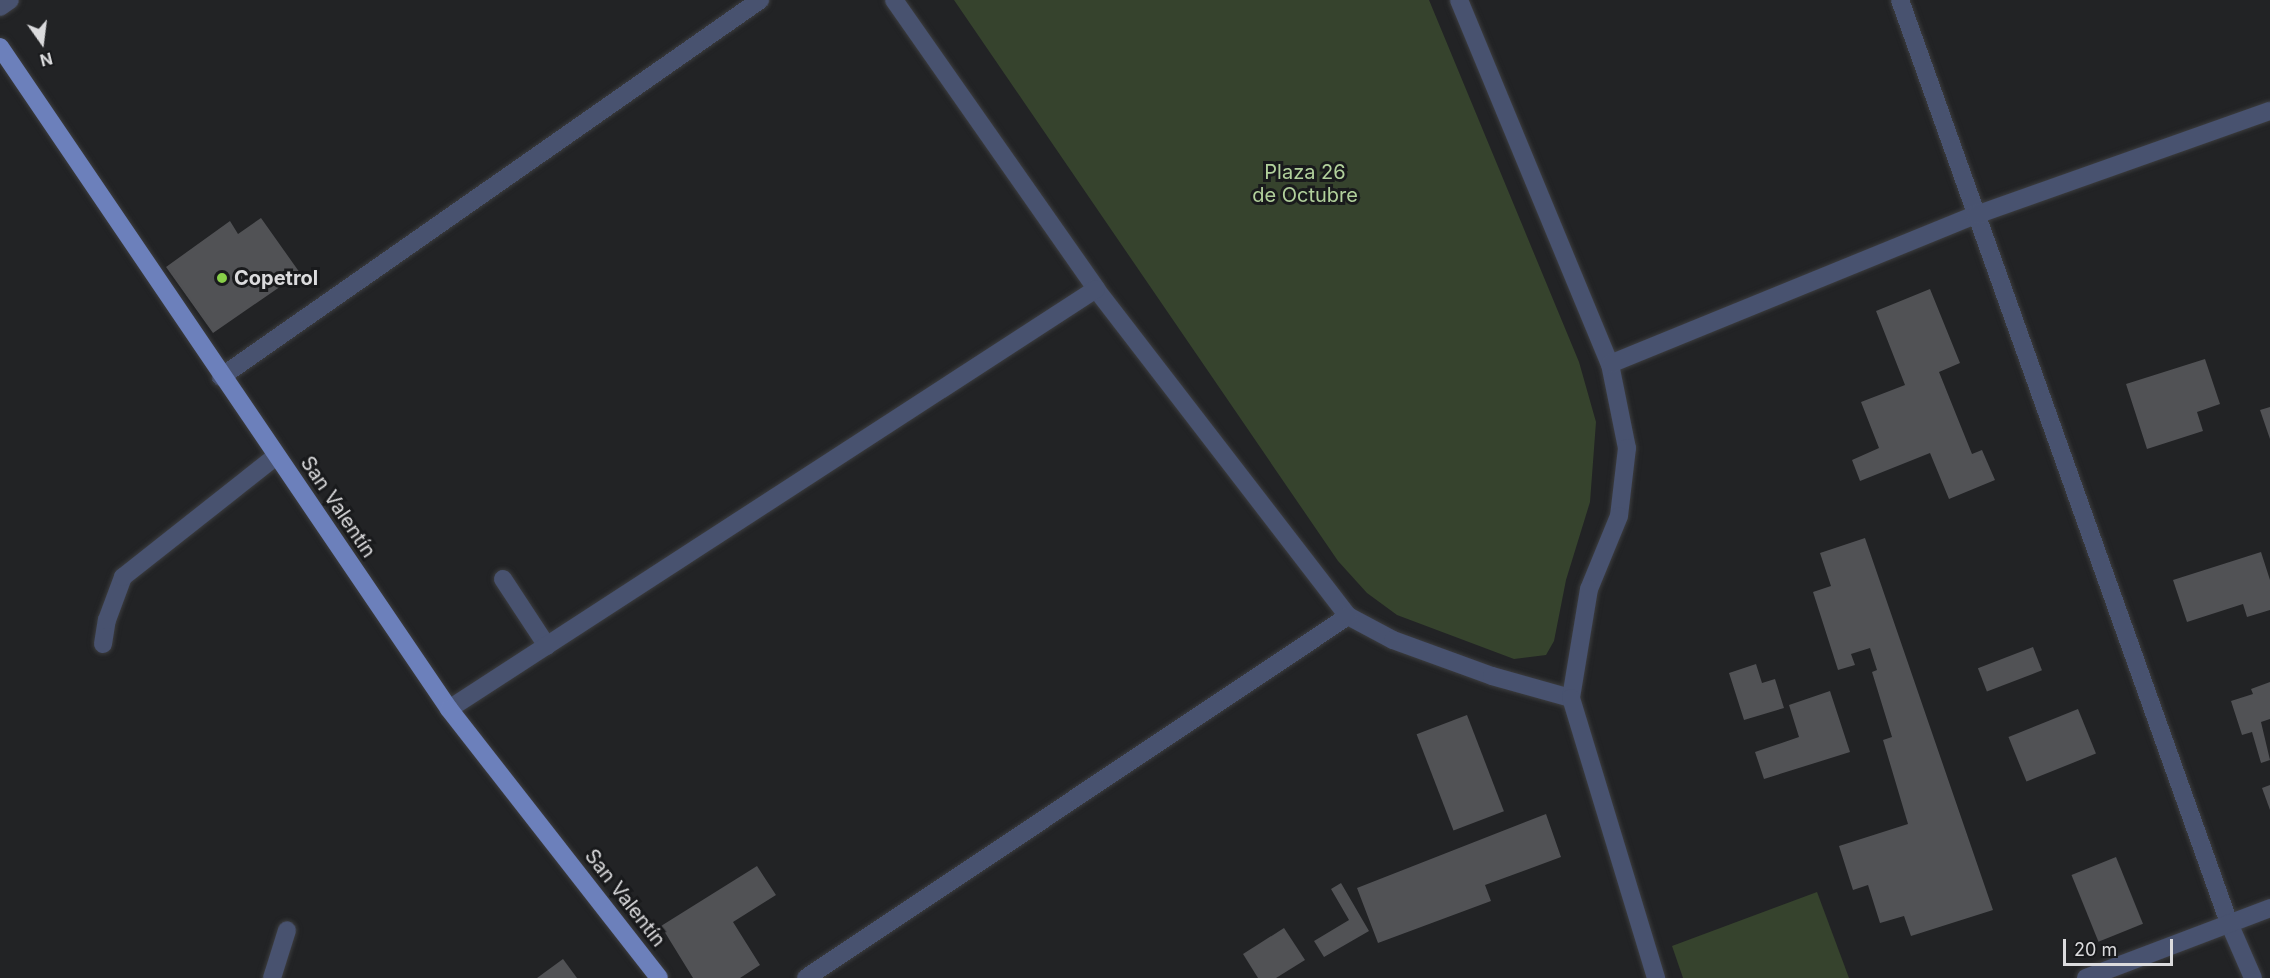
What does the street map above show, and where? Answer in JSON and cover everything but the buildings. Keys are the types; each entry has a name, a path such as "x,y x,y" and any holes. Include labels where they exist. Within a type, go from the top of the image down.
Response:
{"main road":[{"name":"San Valentín","path":"0,47 221,377 449,709 659,978"}],"street":[{"path":"0,7 10,0"},
{"path":"221,377 760,0"},
{"path":"894,0 1096,289 1348,616 1393,640 1492,676 1571,698"},
{"path":"1459,0 1610,364 1627,448 1619,516 1590,589 1571,698 1656,978"},
{"path":"1900,0 2229,923 2253,978"},
{"path":"1610,364 1976,215 2270,111"},
{"path":"449,709 1096,289"},
{"path":"104,644 107,620 123,577 276,456"},
{"path":"502,579 547,646"},
{"path":"806,978 1348,616"},
{"path":"2086,978 2270,908"},
{"path":"272,978 287,930"}],"green space":[{"name":"Plaza 26 de Octubre","path":"954,0 1429,0 1579,362 1596,422 1590,502 1566,580 1554,641 1546,655 1514,659 1397,615 1367,593 1338,561"},
{"path":"1817,892 1849,978 1683,978 1672,946"}],"place":[{"name":"Copetrol","path":"222,278"}]}
